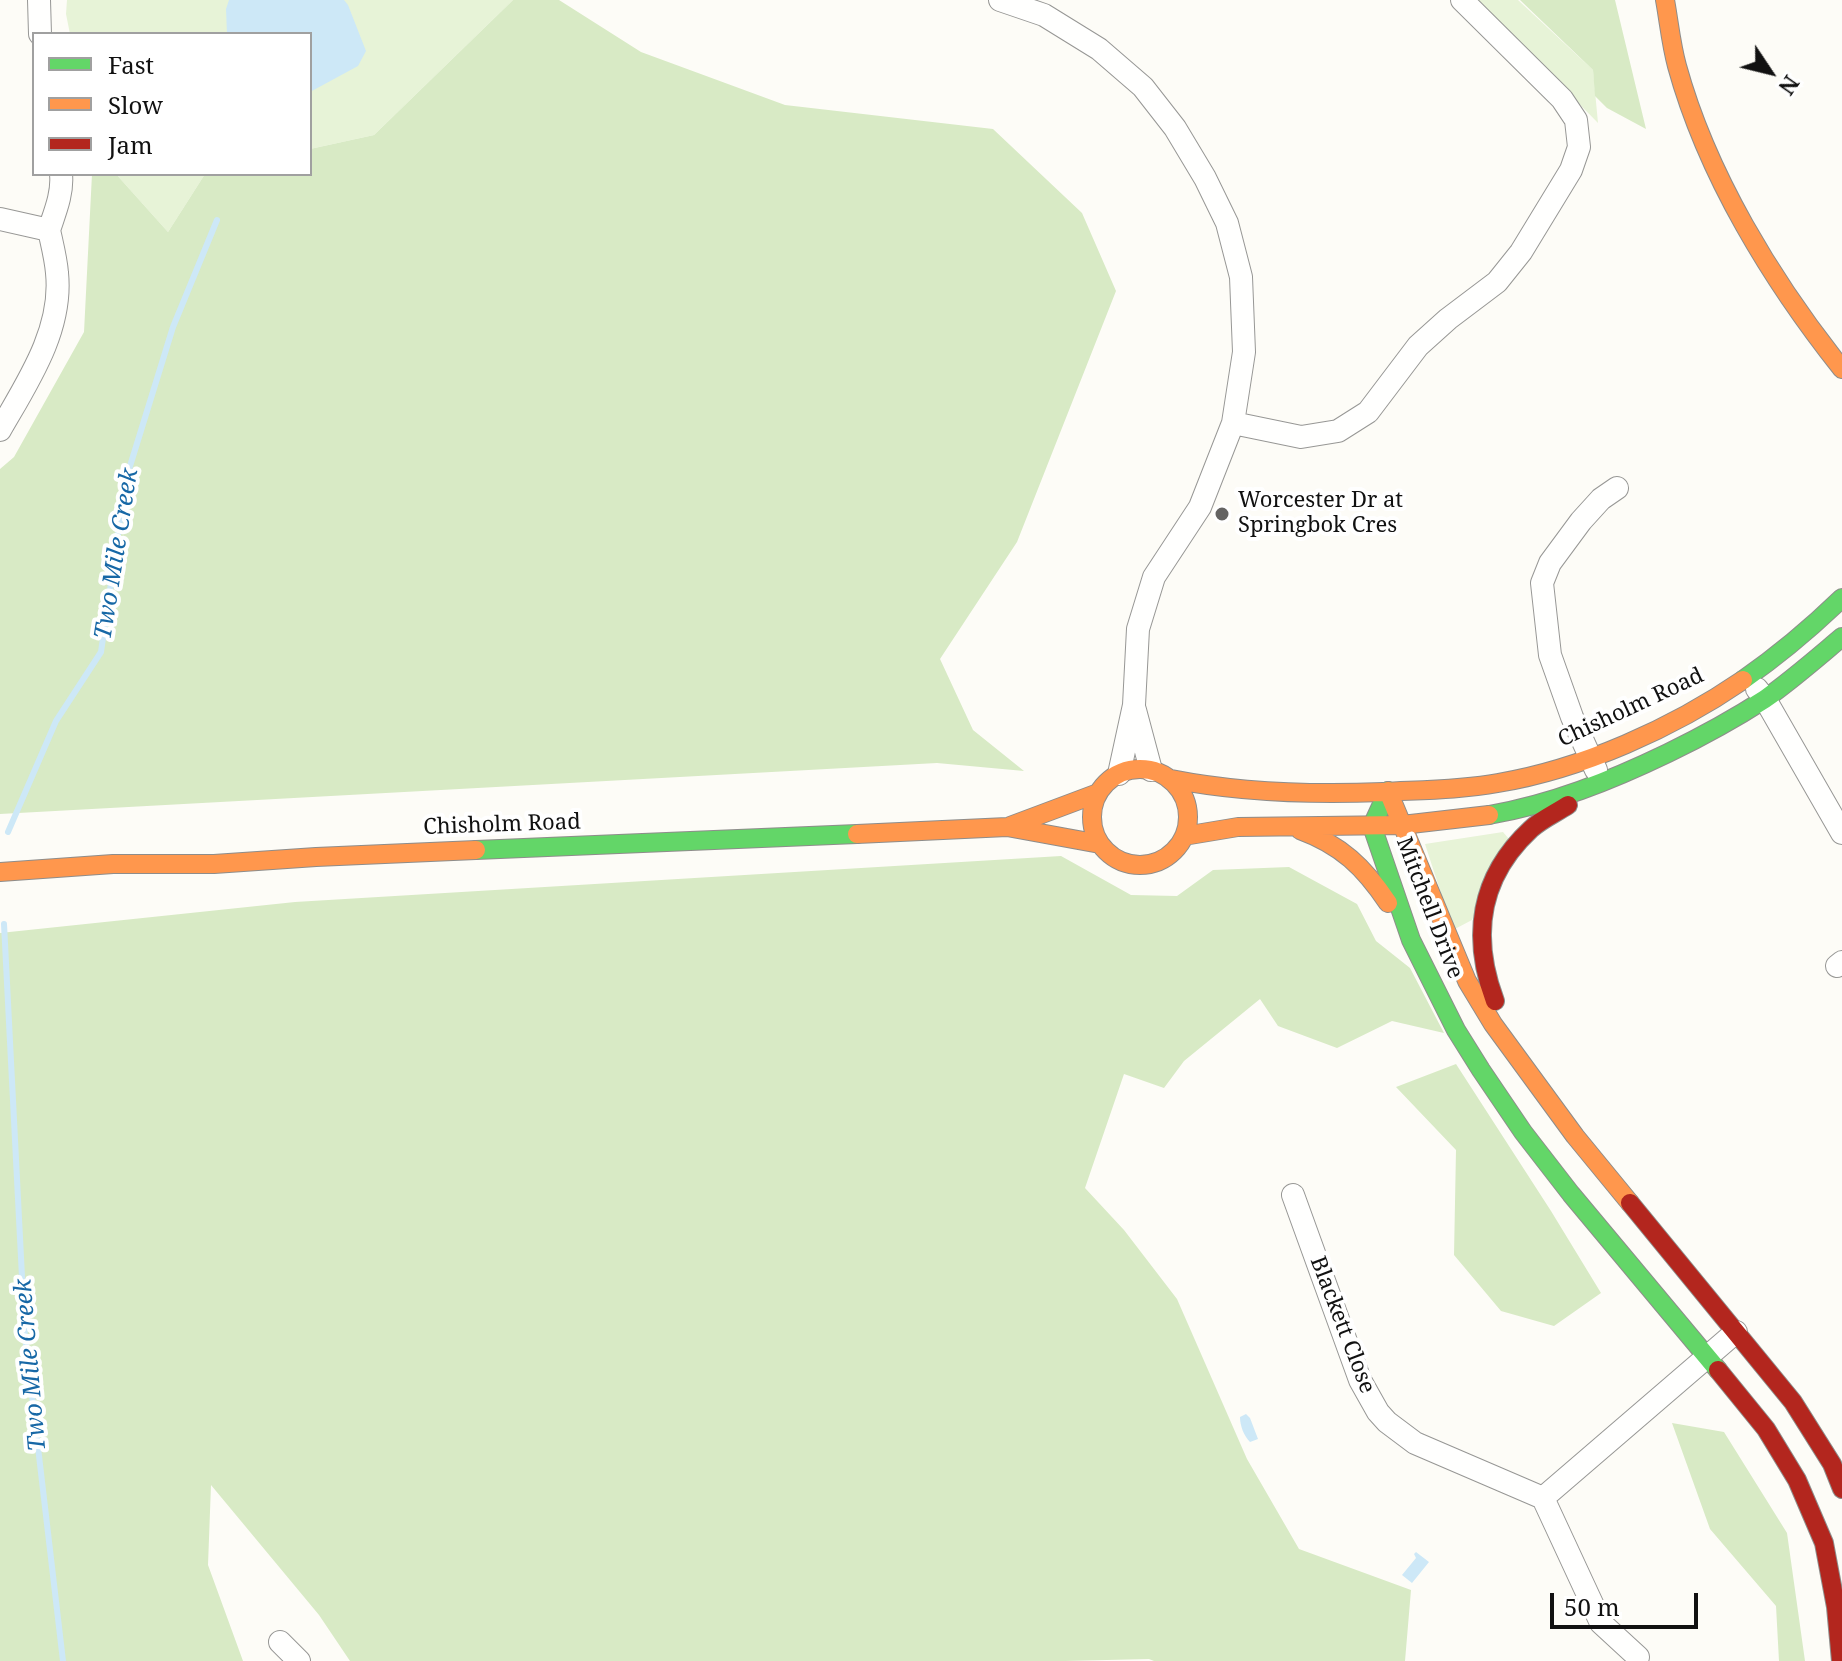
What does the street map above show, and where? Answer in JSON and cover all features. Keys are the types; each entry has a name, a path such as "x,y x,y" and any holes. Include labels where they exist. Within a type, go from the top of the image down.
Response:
{"main road":[{"path":"1665,0 1677,66 1704,142 1740,217 1772,271 1809,329 1842,369"},
{"name":"Chisholm Road","path":"1161,775 1260,792 1388,791 1462,788 1550,771 1591,757 1687,712 1748,677 1788,648 1842,598"},
{"path":"1528,1074 1490,991 1483,968 1483,909 1492,880 1509,852 1532,827 1601,785 1716,728 1765,699 1842,637"},
{"path":"1134,769 1161,775 1181,791 1187,805 1188,821 1184,836 1178,847 1157,862 1145,865 1119,860 1100,844 1092,819 1094,806 1098,793 1119,774 1134,769"},
{"path":"1184,836 1209,829 1235,827 1372,826 1453,821 1548,802 1601,785"},
{"name":"Mitchell Drive","path":"1388,791 1467,981 1493,1024 1575,1136 1793,1402 1832,1464 1842,1489"},
{"name":"Mitchell Drive","path":"1388,791 1372,826 1411,940 1431,983 1456,1030 1523,1132 1766,1429 1797,1480 1824,1543 1836,1607 1841,1661"},
{"name":"Chisholm Road","path":"1007,827 1098,793"},
{"path":"1288,826 1330,842 1347,853 1377,886 1411,940"},
{"name":"Chisholm Road","path":"0,872 113,864 214,864 1007,827 1100,844"}],"street":[{"path":"39,0 40,32"},
{"path":"1000,0 1044,15 1099,49 1143,87 1175,128 1205,178 1227,223 1241,277 1244,352 1233,423 1200,507 1154,577 1138,629 1134,705 1119,774"},
{"path":"1233,423 1301,437 1338,431 1368,412 1418,346 1497,282 1521,252 1571,170 1579,147 1576,120 1562,99 1462,0"},
{"path":"0,430 36,366 54,316 58,275 49,230 58,204 61,176"},
{"path":"0,219 49,230"},
{"path":"1601,785 1550,655 1542,583 1550,563 1581,521 1601,499 1617,488"},
{"path":"1748,677 1765,699 1842,833"},
{"path":"1134,705 1161,775"},
{"name":"Blackett Close","path":"1293,1195 1360,1380 1378,1412 1415,1443 1543,1498"},
{"path":"1638,1657 1601,1623 1543,1498 1736,1332"},
{"path":"280,1642 299,1661"}],"green space":[{"path":"67,0 513,0 374,135 312,149 312,32 70,32"},
{"path":"513,0 559,0 641,52 785,105 993,129 1082,213 1116,291 1017,542 940,659 973,730 1024,771 937,763 0,814 0,469 14,457 84,332 92,176 118,176 168,232 204,176 312,176 312,149 374,135"},
{"path":"1477,0 1518,0 1593,70 1598,123"},
{"path":"1520,0 1615,0 1646,129 1607,108 1595,96 1593,70"},
{"path":"118,176 204,176 168,232"},
{"path":"1503,832 1509,839 1472,920 1453,930 1425,844"},
{"path":"1061,856 1131,895 1177,896 1213,870 1289,867 1357,904 1376,941 1410,968 1444,1033 1392,1021 1337,1048 1278,1026 1260,999 1184,1061 1164,1088 1124,1074 1085,1188 1124,1230 1177,1299 1247,1459 1299,1549 1411,1590 1405,1661 350,1661 319,1615 211,1485 208,1565 243,1661 0,1661 0,933 295,902"},
{"path":"1456,1064 1601,1293 1554,1326 1501,1311 1454,1255 1456,1150 1396,1087"},
{"path":"1672,1423 1724,1432 1787,1533 1805,1661 1779,1661 1776,1606 1710,1529"}],"water":[{"path":"229,0 344,0 366,51 358,66 312,91 312,32 227,32 226,9"},
{"path":"1246,1414 1258,1439 1250,1442 1240,1420"},
{"path":"1416,1552 1429,1562 1412,1583 1402,1575 1416,1558"}],"waterway":[{"name":"Two Mile Creek","path":"8,832 56,721 101,652 126,479 173,327 217,220"},
{"name":"Two Mile Creek","path":"4,924 25,1336 63,1661"}],"traffic: fast":[{"path":"1743,680 1794,641 1842,598"},
{"path":"1489,815 1535,805 1580,790 1680,747 1765,699 1842,637"},
{"path":"1388,791 1372,826 1411,940 1456,1030 1523,1132 1718,1370"},
{"path":"476,850 857,834"}],"traffic: slow":[{"path":"1665,0 1675,58 1690,107 1724,187 1767,263 1842,369"},
{"path":"1171,779 1250,790 1303,793 1426,790 1498,783 1562,768 1626,744 1687,714 1743,680"},
{"path":"1140,769 1158,773 1174,783 1184,799 1188,817 1184,835 1174,851 1158,861 1140,865 1122,861 1106,851 1096,835 1092,817 1096,799 1106,783 1122,773 1140,769"},
{"path":"1388,791 1467,981 1493,1024 1575,1136 1630,1203"},
{"path":"1010,826 1098,793"},
{"path":"1184,836 1238,827 1402,825 1489,815"},
{"path":"857,834 1007,827 1100,844"},
{"path":"1300,830 1340,850 1370,879 1388,903"},
{"path":"0,872 113,864 214,864 476,850"}],"traffic: jam":[{"path":"1495,1001 1483,954 1484,909 1490,888 1500,867 1535,825 1568,805"},
{"path":"1630,1203 1793,1402 1832,1464 1842,1489"},
{"path":"1718,1370 1766,1429 1797,1480 1824,1543 1836,1607 1841,1661"}],"place":[{"name":"Worcester Dr at Springbok Cres","path":"1222,514"}]}
